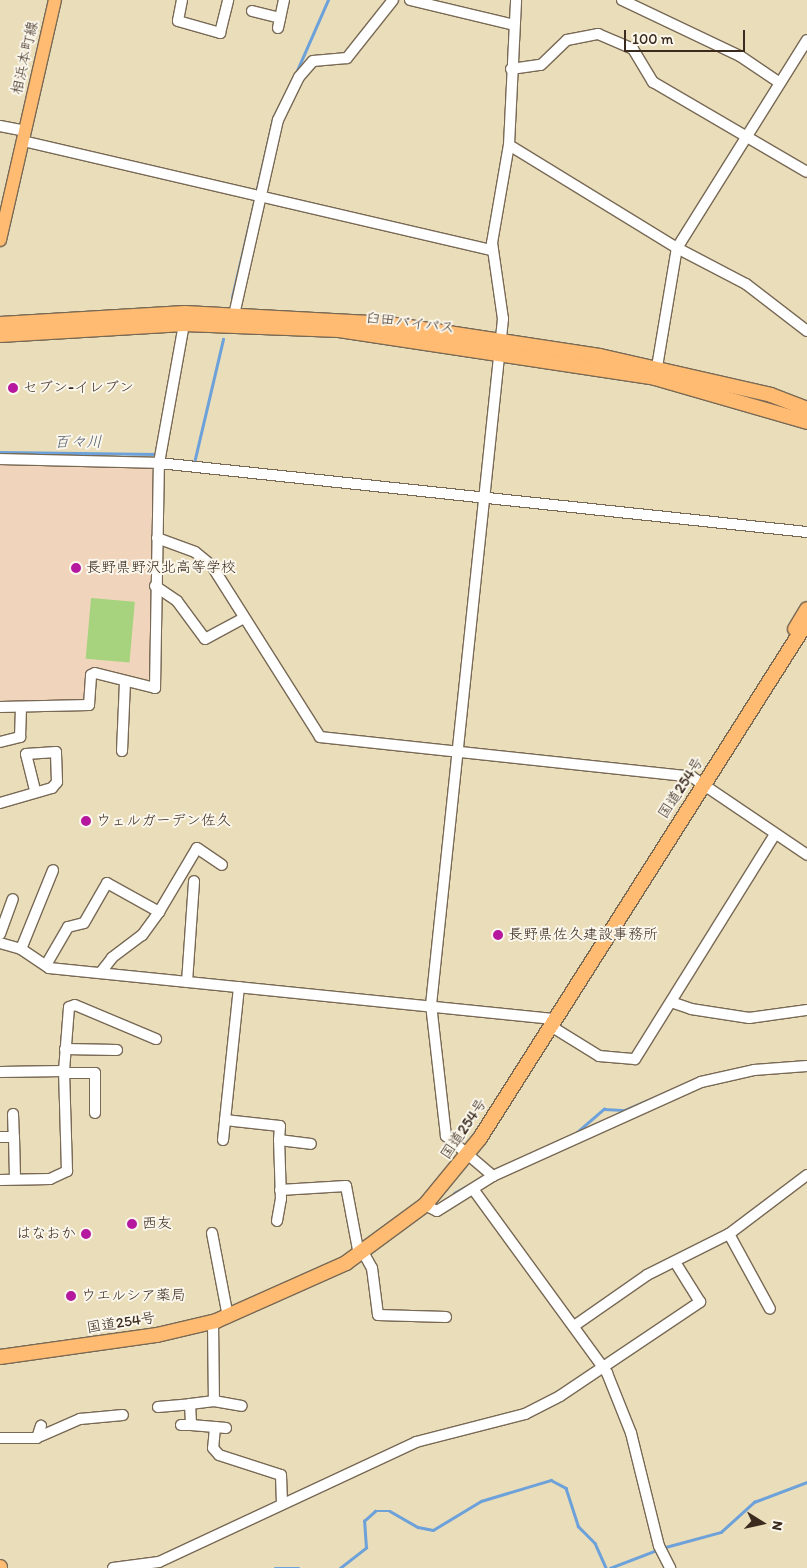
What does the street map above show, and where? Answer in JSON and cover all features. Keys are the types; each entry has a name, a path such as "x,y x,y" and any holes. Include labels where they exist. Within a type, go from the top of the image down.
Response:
{"highway":[{"name":"臼田バイパス","path":"0,324 117,315 234,315 389,324 500,345 655,378 807,422"},
{"name":"臼田バイパス","path":"0,335 184,324 339,330 500,345 657,368 807,408"},
{"name":"国道254号","path":"769,678 807,609"},
{"name":"国道254号","path":"0,1357 157,1335 228,1317 361,1253 425,1206 467,1158 769,678 807,622"}],"main road":[{"name":"相浜本町線","path":"0,240 55,0"}],"street":[{"path":"182,0 178,22 220,32 228,0"},
{"path":"252,11 279,23 284,0"},
{"path":"234,315 278,120 304,68 327,56 347,58 393,0"},
{"path":"410,0 514,25"},
{"path":"493,1176 467,1158 446,1136 431,1005 504,310 492,250 509,146 511,69 516,0"},
{"path":"622,0 740,56 780,83"},
{"path":"511,69 541,65 567,40 598,34 633,49 653,82 747,134 807,172"},
{"path":"657,368 676,248 807,40"},
{"path":"0,126 24,136 492,250"},
{"path":"509,146 676,248 746,284 807,331"},
{"path":"0,707 89,705 91,675 95,673 117,675 125,682 155,688 155,586 159,463 184,324"},
{"path":"0,459 159,463 807,532"},
{"path":"157,538 195,552 212,566 244,618 310,716 315,734 458,752 692,777 807,855"},
{"path":"155,586 177,601 205,639 244,618"},
{"path":"122,751 125,682"},
{"path":"0,742 20,737 21,707"},
{"path":"0,803 35,789"},
{"path":"0,944 21,948 46,965 187,982 431,1005 551,1022 599,1056 635,1059 775,834"},
{"path":"102,971 112,958 142,935 159,912 197,848 222,865"},
{"path":"21,948 53,870"},
{"path":"187,982 194,881"},
{"path":"46,965 68,927 84,923 107,883 159,912"},
{"path":"0,934 12,900"},
{"path":"223,1140 239,987"},
{"path":"671,1002 691,1009 749,1018 807,1010"},
{"path":"0,1180 50,1178 67,1171 64,1072 69,1007 74,1005 156,1039"},
{"path":"66,1049 117,1050"},
{"path":"425,1206 437,1211 493,1176 701,1082 754,1070 807,1066"},
{"path":"0,1072 95,1073 95,1113"},
{"path":"13,1114 15,1178"},
{"path":"225,1120 280,1126 280,1190 277,1221"},
{"path":"0,1137 14,1137"},
{"path":"279,1140 311,1144"},
{"path":"574,1326 647,1275 730,1234 807,1175"},
{"path":"280,1190 346,1186 361,1253 372,1268 378,1315 446,1317"},
{"path":"473,1189 603,1366 631,1433 661,1550 670,1568"},
{"path":"212,1233 228,1317"},
{"path":"730,1234 770,1309"},
{"path":"113,1568 159,1562 416,1442 525,1414 560,1396 700,1302 675,1262"},
{"path":"212,1322 214,1401"},
{"path":"158,1407 214,1401 242,1406"},
{"path":"190,1404 186,1425 221,1427 213,1448 219,1455 281,1476 282,1504"},
{"path":"0,1438 41,1431 80,1419 123,1415"}],"shaded area":[{"name":"長野県野沢北高等学校","path":"0,464 152,467 151,684 88,669 87,701 0,702"}],"green space":[{"path":"91,598 135,602 130,663 86,659"}],"waterway":[{"path":"295,75 328,0"},
{"path":"256,193 273,118 282,100"},
{"path":"232,297 255,198"},
{"path":"194,463 223,339"},
{"name":"百々川","path":"0,452 156,454"},
{"path":"576,1133 604,1109 625,1110 681,1086"},
{"path":"454,1193 481,1178"},
{"path":"340,1568 366,1548 364,1521 375,1511 390,1511 418,1527 433,1530 481,1501 551,1480 566,1488 578,1526 595,1543 606,1568"},
{"path":"662,1548 721,1532 754,1502 807,1482"},
{"path":"610,1568 657,1550"},
{"path":"275,1568 299,1568"}],"place":[{"name":"セブン-イレブン","path":"13,388"},
{"name":"長野県野沢北高等学校","path":"76,568"},
{"name":"ウェルガーデン佐久","path":"86,821"},
{"name":"長野県佐久建設事務所","path":"498,935"},
{"name":"西友","path":"132,1224"},
{"name":"はなおか","path":"86,1234"},
{"name":"ウエルシア薬局","path":"71,1296"}]}
